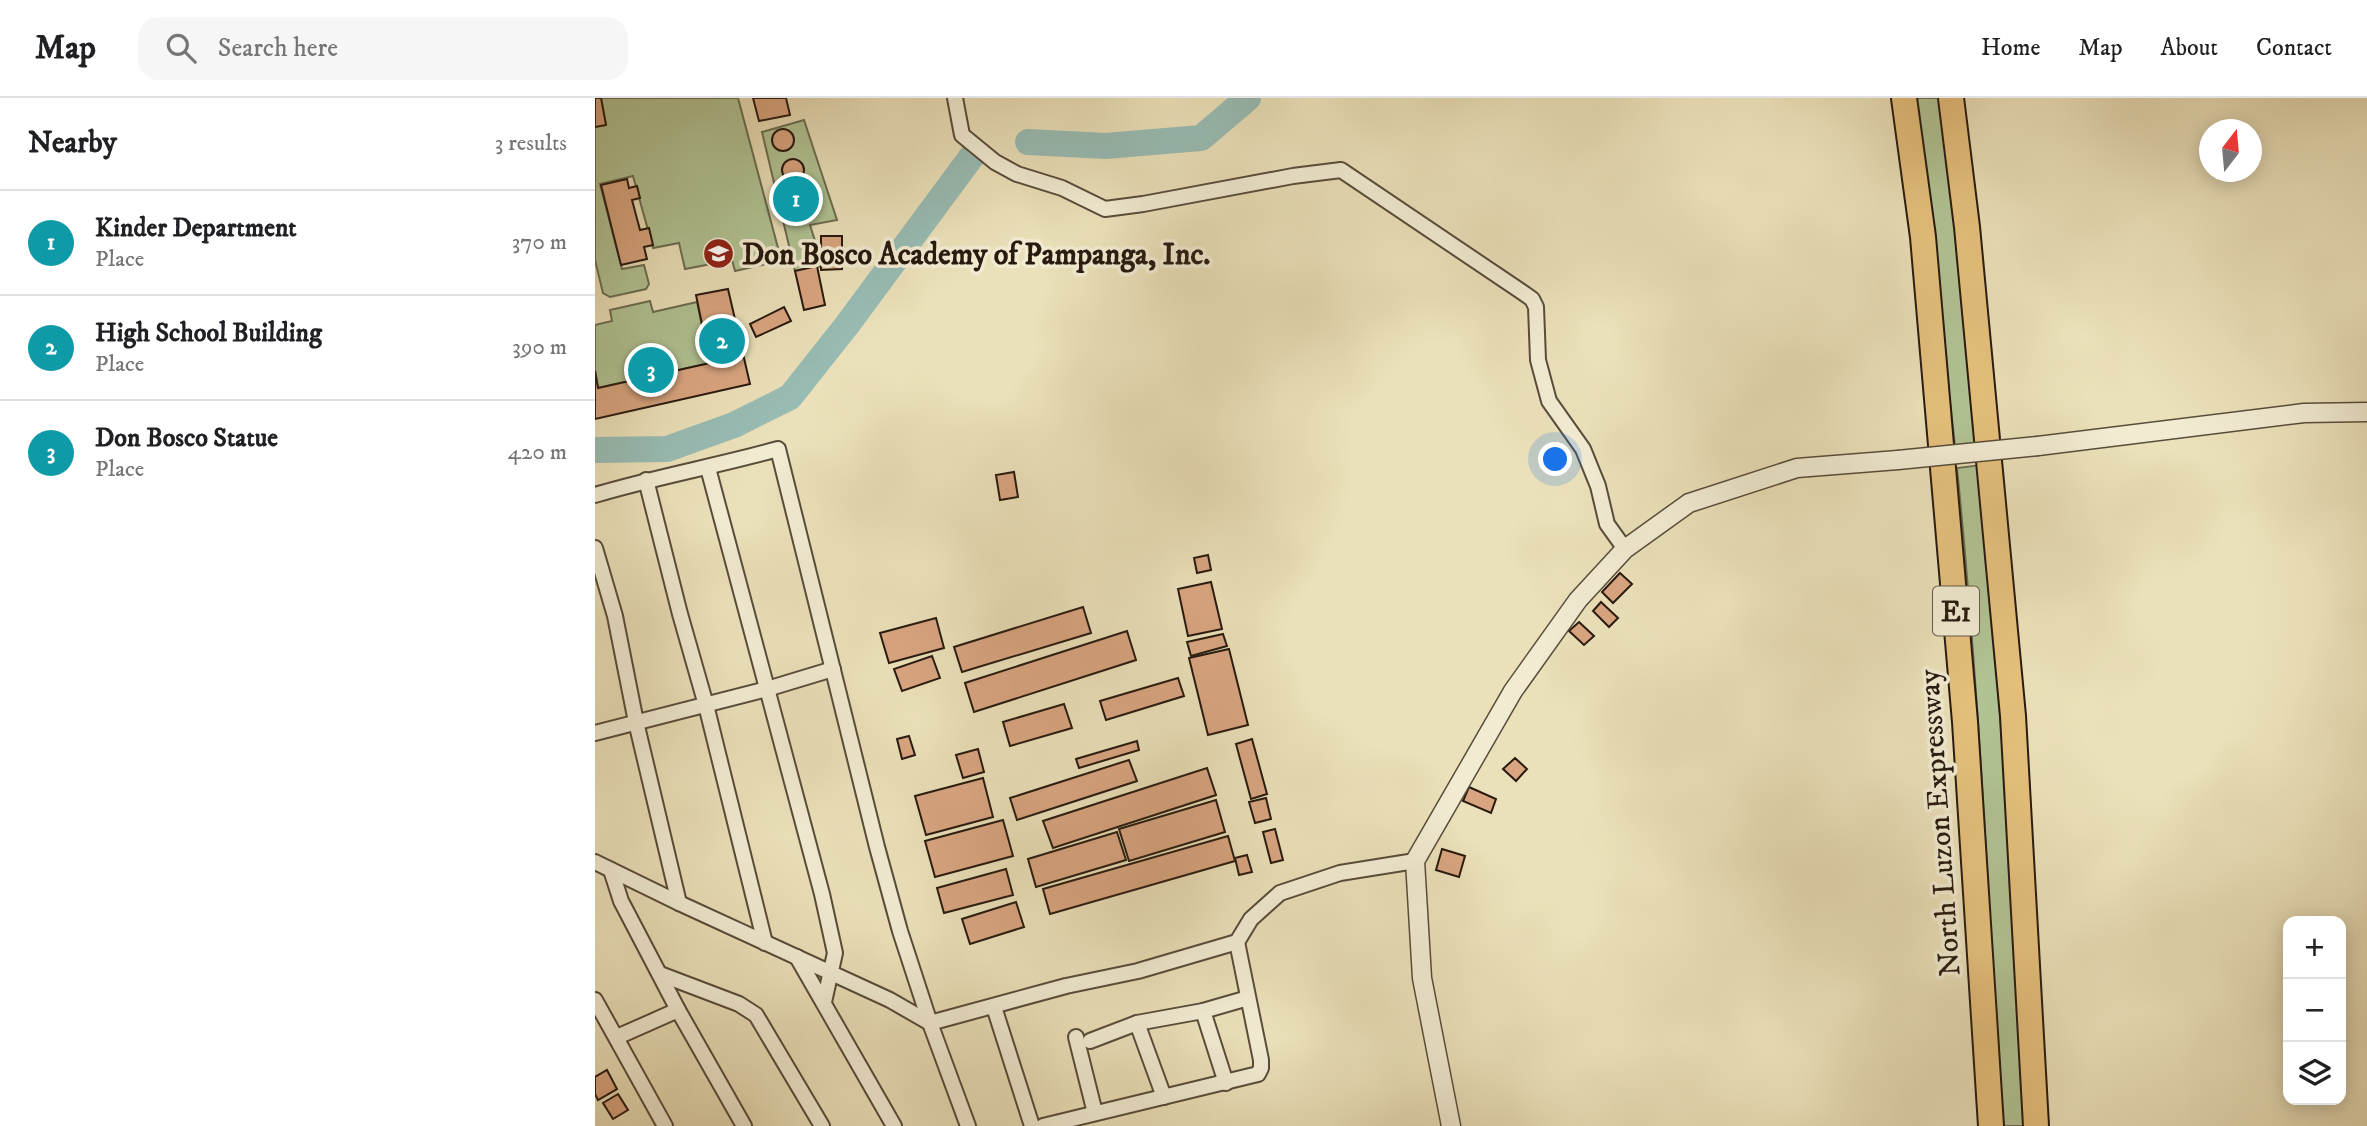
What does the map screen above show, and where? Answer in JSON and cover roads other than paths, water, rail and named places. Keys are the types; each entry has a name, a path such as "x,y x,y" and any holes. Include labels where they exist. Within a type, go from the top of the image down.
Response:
{"highway":[{"name":"North Luzon Expressway","path":"1904,98 1923,237 1964,708 1991,1126"},
{"name":"E1","path":"1951,98 1968,241 2013,716 2036,1126"}],"street":[{"path":"955,98 962,135 995,162 1017,174 1062,188 1105,209 1293,176 1341,170 1348,174 1532,299 1536,307 1538,360 1549,401 1583,449 1598,486 1607,524 1625,549"},
{"path":"1451,1126 1422,978 1415,861 1513,691 1578,600 1625,549 1689,503 1797,467 2038,446 2304,413 2367,412"},
{"path":"595,495 646,480 708,468 778,449 887,883 930,1023 968,1126"},
{"path":"708,468 835,953 824,1002"},
{"path":"646,480 706,705 765,943"},
{"path":"595,548 615,616 636,722 679,903"},
{"path":"595,733 767,689 832,669"},
{"path":"1043,1126 1258,1074 1261,1068 1237,942 1251,919 1280,893 1340,873 1415,861"},
{"path":"595,862 890,1000 930,1023 1066,986 1137,971 1237,942"},
{"path":"611,870 621,901 678,1010 744,1126"},
{"path":"797,957 894,1126"},
{"path":"660,974 739,1004 756,1015 822,1126"},
{"path":"1095,1113 1083,1039 1137,1023 1203,1011 1248,998"},
{"path":"595,1000 665,1126"},
{"path":"994,1006 1032,1126"},
{"path":"617,1037 678,1010"},
{"path":"1203,1011 1226,1083"},
{"path":"1137,1023 1164,1097"}],"waterway":[{"path":"1028,142 1106,146 1201,138 1248,98"},
{"path":"595,450 667,449 734,425 790,397 847,325 975,152"}],"place":[{"name":"Kinder Department","path":"796,199"},
{"name":"Don Bosco Academy of Pampanga, Inc.","path":"719,254"},
{"name":"High School Building","path":"722,341"},
{"name":"Don Bosco Statue","path":"651,370"}]}
